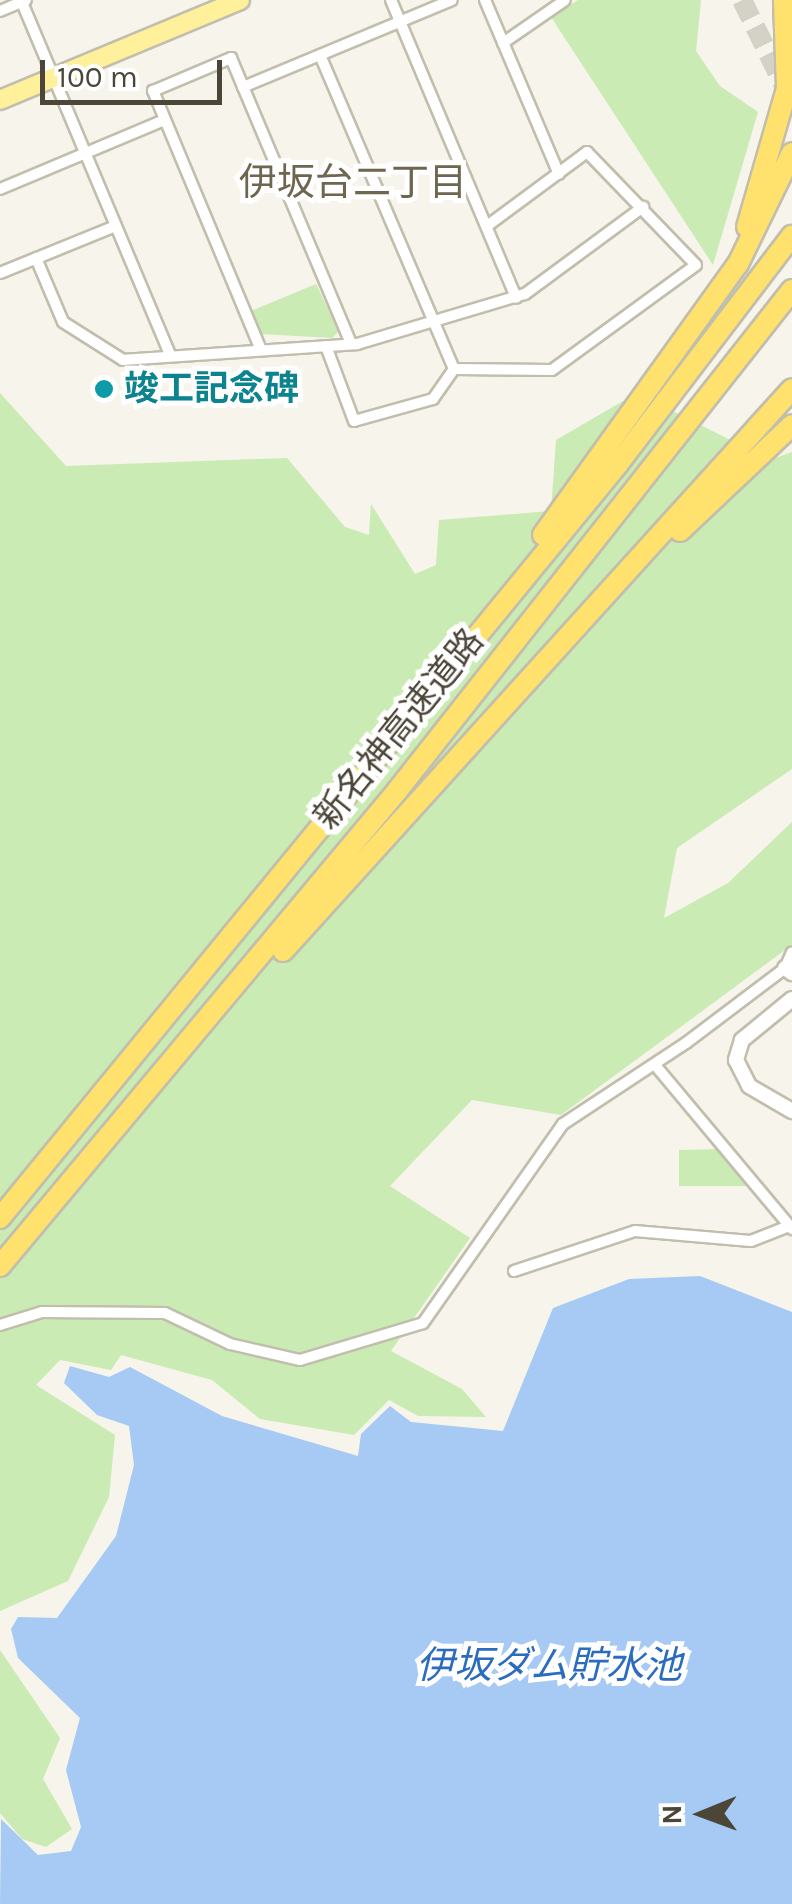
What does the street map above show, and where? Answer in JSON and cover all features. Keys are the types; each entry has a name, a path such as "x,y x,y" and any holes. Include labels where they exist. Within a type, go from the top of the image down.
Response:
{"highway":[{"path":"713,301 782,122 784,0"},
{"path":"490,617 713,301 792,153"},
{"name":"新名神高速道路","path":"0,1218 490,617 792,236"},
{"name":"新名神高速道路","path":"0,1266 194,1041 792,290"},
{"path":"194,1041 537,673 792,388"},
{"path":"537,673 792,425"}],"main road":[{"path":"0,100 240,0"}],"street":[{"path":"391,0 516,298"},
{"path":"243,87 452,0"},
{"path":"485,0 558,174"},
{"path":"540,0 546,14"},
{"path":"503,43 565,0"},
{"path":"0,11 24,1 171,356"},
{"path":"320,55 454,369"},
{"path":"261,350 152,91 230,58 351,344"},
{"path":"0,189 164,120"},
{"path":"454,369 552,370 696,265 587,152 487,226"},
{"path":"36,258 62,322 123,360 351,344 516,298 643,208"},
{"path":"0,273 116,226"},
{"path":"326,346 354,421 433,398 454,369"},
{"path":"0,1325 42,1312 165,1312 230,1344 300,1360 418,1325 563,1124 788,971 792,952"},
{"path":"792,999 742,1040 736,1060 749,1086 792,1112"},
{"path":"514,1271 635,1231 751,1241 791,1228 655,1065"}],"green space":[{"path":"578,0 701,0 696,51 720,86 758,112 713,265 551,17"},
{"path":"316,284 339,331 332,338 261,334 251,311"},
{"path":"0,393 66,466 287,458 345,527 369,535 371,504 415,574 436,565 439,520 551,511 556,440 637,393 770,460 792,452 792,769 677,848 664,918 728,883 792,822 792,945 561,1115 472,1100 390,1186 470,1238 391,1351 462,1389 486,1417 418,1416 389,1400 354,1435 260,1419 212,1380 121,1355 111,1370 60,1360 36,1385 115,1435 109,1497 68,1581 0,1611"},
{"path":"722,1149 752,1186 679,1186 679,1150"},
{"path":"0,1650 60,1738 43,1779 72,1829 46,1847 22,1839 0,1813"}],"water":[{"name":"伊坂ダム貯水池","path":"700,1276 792,1312 792,1904 0,1904 1,1819 38,1855 71,1851 81,1827 66,1770 80,1718 18,1658 11,1629 18,1617 57,1618 116,1536 134,1465 129,1426 97,1415 64,1383 70,1366 109,1377 130,1367 222,1416 358,1456 361,1434 390,1406 411,1422 503,1431 553,1308 629,1279"}],"tunnel":[{"path":"742,0 791,100"}],"place":[{"name":"竣工記念碑","path":"104,389"}],"district":[{"name":"伊坂台二丁目","path":"353,183"}]}
